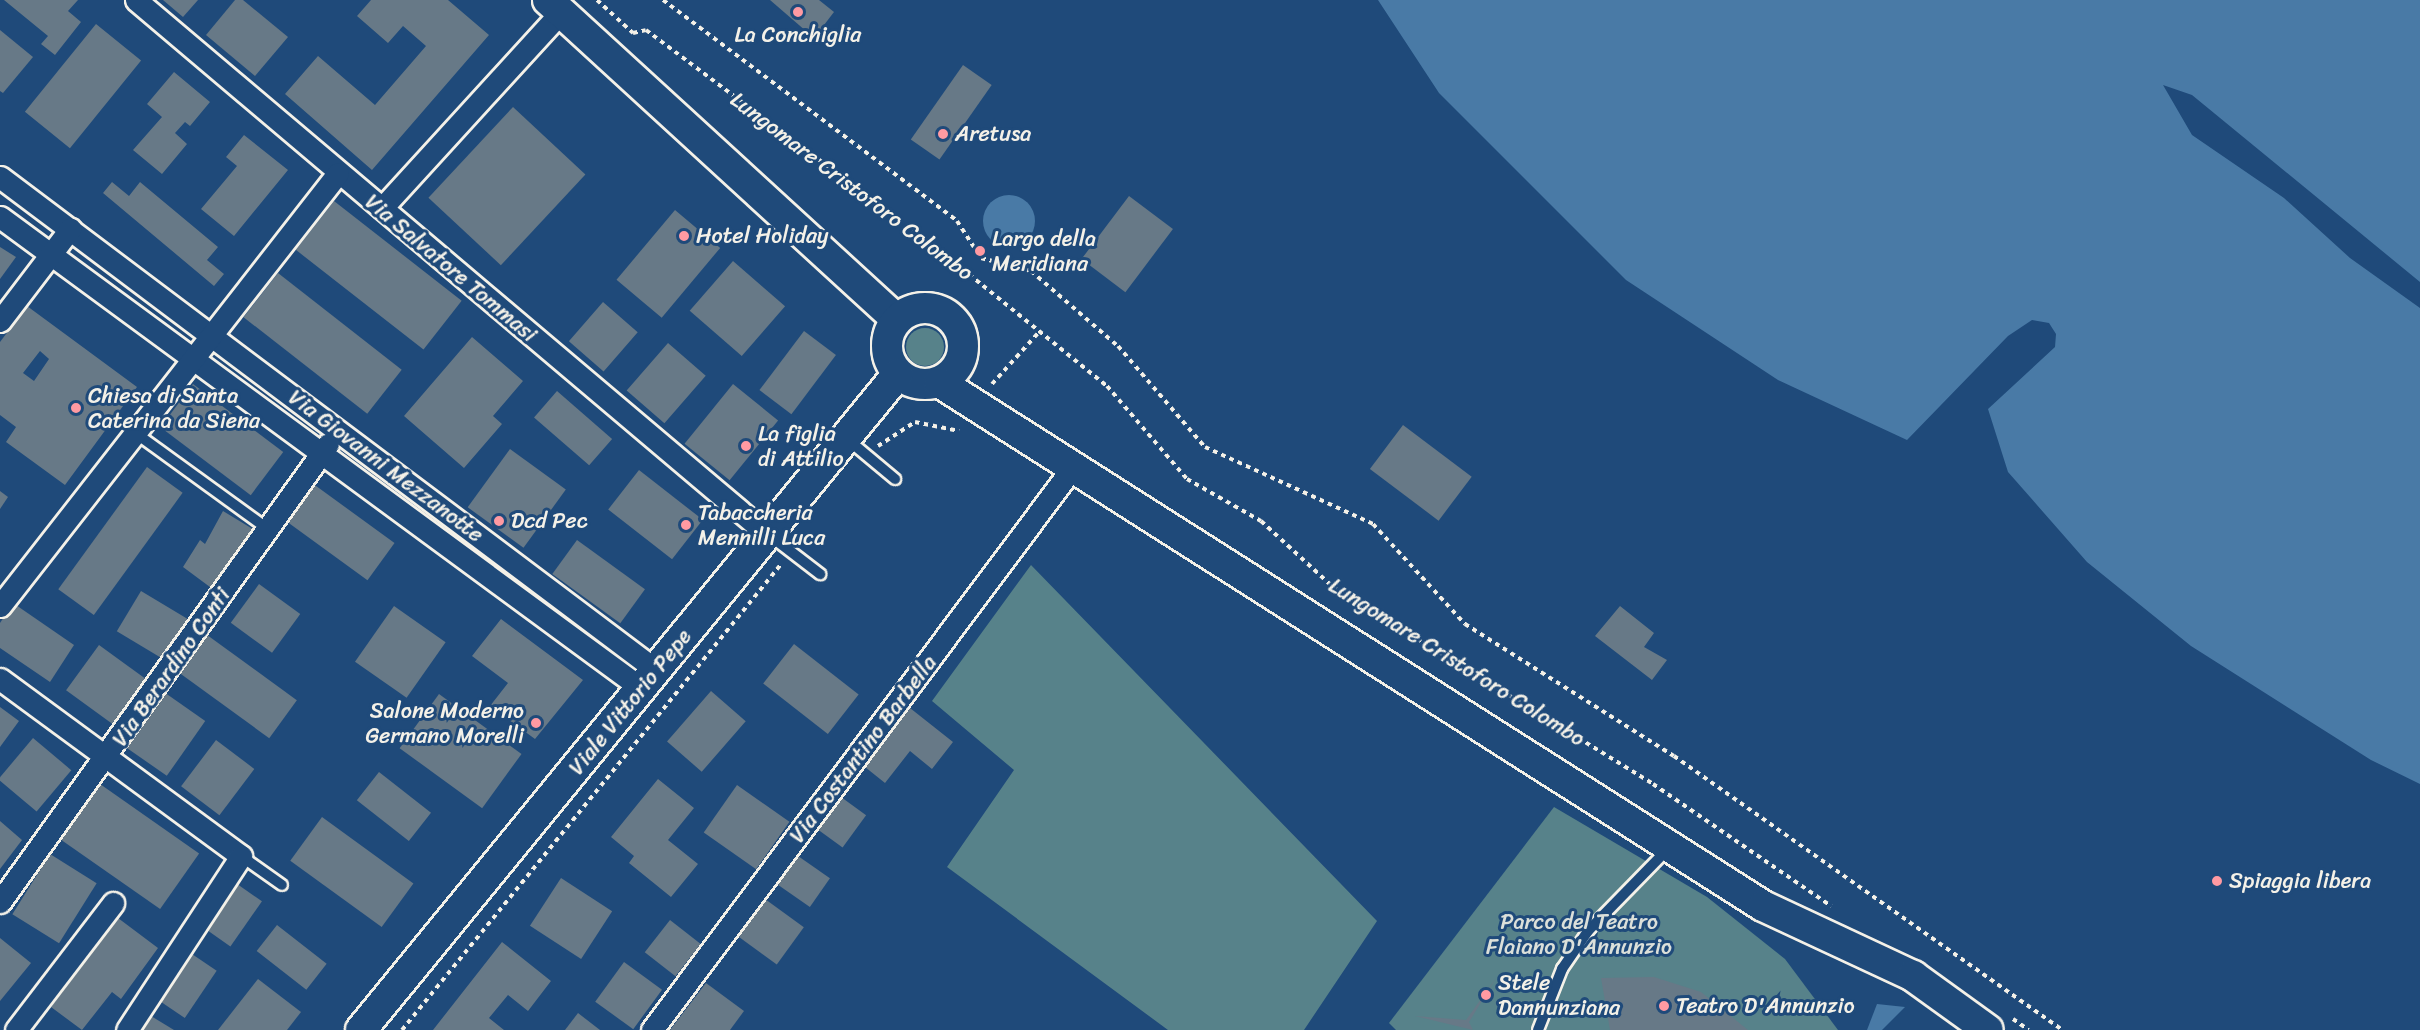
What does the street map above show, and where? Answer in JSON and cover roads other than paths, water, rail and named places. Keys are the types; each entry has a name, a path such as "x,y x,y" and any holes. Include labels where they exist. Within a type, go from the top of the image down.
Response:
{"street":[{"name":"Via Salvatore Tommasi","path":"136,0 767,534"},
{"path":"382,208 554,6 897,320"},
{"path":"0,606 190,357 338,173"},
{"name":"Via Giovanni Mezzanotte","path":"0,177 339,430 648,679"},
{"name":"Via Giovanni Mezzanotte","path":"0,217 320,455 648,679"},
{"path":"0,321 70,229"},
{"path":"933,309 958,328 961,359 939,382 922,385 898,374 886,347 897,320 914,310 933,309"},
{"name":"Viale Vittorio Pepe","path":"361,1030 767,534 857,447 898,374"},
{"name":"Lungomare Cristoforo Colombo","path":"939,382 1763,906 1913,976 1996,1021"},
{"name":"Via Berardino Conti","path":"0,902 107,758 339,430"},
{"name":"Via Costantino Barbella","path":"652,1030 1073,467"},
{"path":"0,679 241,856 127,1030"},
{"path":"16,1030 113,903"}],"lane":[{"path":"133,431 268,529"},
{"path":"857,447 896,479"},
{"path":"767,534 820,574"},
{"path":"1538,1030 1562,969 1588,931 1671,847"},
{"path":"241,856 282,885"}],"water":[{"path":"1378,0 2420,0 2420,784 2371,760 2191,646 2087,562 2008,472 1988,409 2055,347 2056,334 2049,323 2032,320 2008,336 1907,440 1778,380 1626,280 1439,93"},
{"path":"1004,195 1014,195 1028,202 1035,221 1028,240 1014,247 1004,247 994,243 987,236 983,226 983,216 987,206 994,199"},
{"path":"1877,1004 1905,1007 1882,1030 1867,1030"}],"place":[{"name":"La Conchiglia","path":"798,12"},
{"name":"Aretusa","path":"943,134"},
{"name":"Hotel Holiday","path":"684,236"},
{"name":"Largo della Meridiana","path":"980,251"},
{"name":"Chiesa di Santa Caterina da Siena","path":"76,408"},
{"name":"La figlia di Attilio","path":"746,446"},
{"name":"Dcd Pec","path":"499,521"},
{"name":"Tabaccheria Mennilli Luca","path":"686,525"},
{"name":"Salone Moderno Germano Morelli","path":"536,723"},
{"name":"Spiaggia libera","path":"2217,881"},
{"name":"Stele Dannunziana","path":"1486,995"},
{"name":"Teatro D'Annunzio","path":"1664,1006"}],"park label":[{"name":"Parco del Teatro Flaiano D'Annunzio","path":"1579,934"}]}
